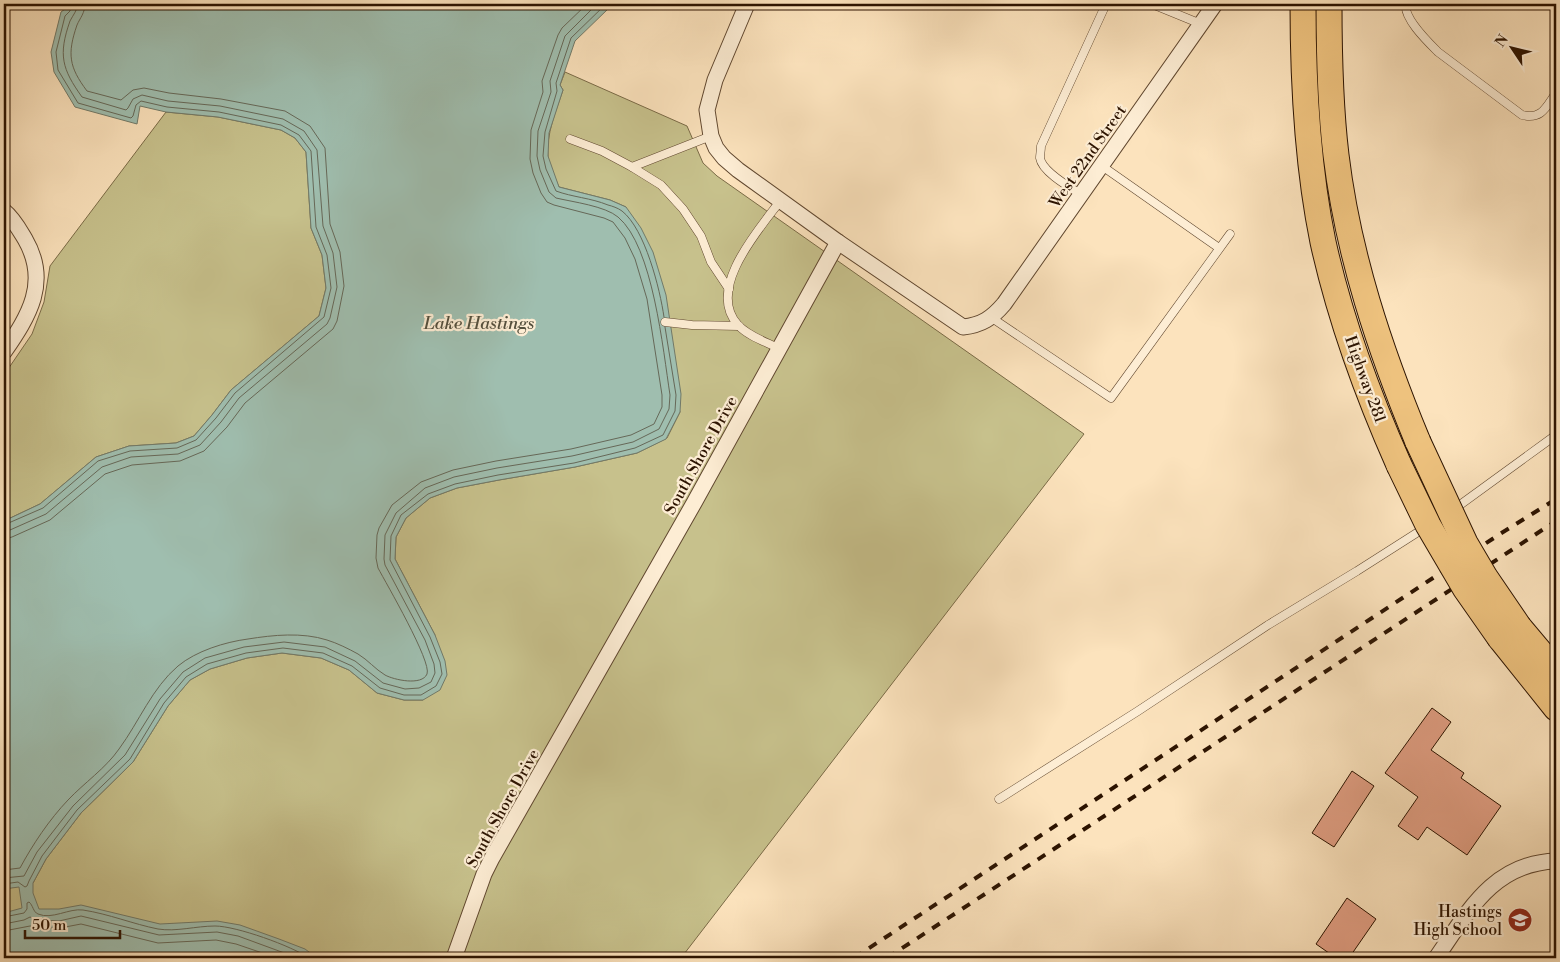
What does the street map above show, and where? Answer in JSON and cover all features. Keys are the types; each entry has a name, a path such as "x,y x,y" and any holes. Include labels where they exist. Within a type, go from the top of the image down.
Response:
{"highway":[{"name":"Highway 281","path":"1303,4 1307,137 1324,243 1362,376 1399,464 1428,525 1456,574 1510,633 1556,671"},
{"name":"Highway 281","path":"1329,4 1331,84 1336,156 1354,250 1378,339 1394,383 1437,486 1465,543 1485,577 1510,633 1556,708"}],"street":[{"path":"747,4 715,80 707,110 711,136 716,148 724,158 838,242 963,327 983,323 997,313"},
{"name":"West 22nd Street","path":"997,313 1215,4"},
{"path":"4,211 29,245 36,263 36,282 29,311 20,329 4,352"},
{"name":"South Shore Drive","path":"454,958 484,874 492,858 689,512 838,242"},
{"path":"1436,958 1478,898 1494,883 1517,869 1544,861 1556,861"}],"lane":[{"path":"1082,195 1044,167 1040,159 1041,146 1106,4"},
{"path":"1152,4 1201,24"},
{"path":"1406,4 1407,15 1438,52 1522,115 1531,117 1541,114 1556,93"},
{"path":"632,166 711,136"},
{"path":"570,139 602,151 632,166 661,185 683,209 701,236 711,262 729,288"},
{"path":"1102,166 1220,248"},
{"path":"778,348 739,326 732,316 729,304 729,288 736,263 742,252 781,200"},
{"path":"997,313 1111,398 1230,234"},
{"path":"666,322 692,325 739,326"},
{"path":"1446,514 1556,435"},
{"path":"1000,799 1268,625 1438,519"}],"shaded area":[{"path":"565,72 687,126 703,163 717,176 1084,434 681,958 4,958 4,889 33,883 46,859 81,813 133,762 168,706 190,680 210,669 247,658 282,653 321,658 349,670 377,693 404,700 423,700 435,635 395,559 396,537 406,518 430,498 457,488 575,467 637,453 667,438 680,412 626,207 610,200 559,187 548,157 552,123 563,90 560,85"},
{"path":"166,112 218,117 281,130 295,138 306,152 311,228 322,255 326,288 319,316 231,390 194,436 176,443 129,446 96,457 40,504 4,521 4,375 32,334 44,302 50,266"}],"water":[{"name":"Lake Hastings","path":"67,4 611,4 575,41 560,85 563,90 549,133 548,156 559,187 610,200 626,207 641,228 653,252 666,295 681,394 680,412 666,439 637,453 575,467 457,488 430,498 406,518 396,537 395,559 435,635 445,661 447,675 440,690 423,700 404,700 377,693 349,670 321,658 282,653 247,658 210,669 190,680 168,706 133,762 81,813 46,859 33,883 33,893 39,909 59,909 81,905 160,924 217,921 240,925 305,949 317,958 4,958 4,913 22,908 19,887 4,889 4,521 40,504 96,457 129,446 176,443 194,436 231,390 319,316 326,288 322,255 311,228 306,152 295,138 281,130 218,117 166,112 140,106 137,124 75,107 54,72 51,52 61,12"}],"building":[{"path":"1432,708 1451,722 1431,750 1464,773 1461,778 1501,806 1467,855 1427,827 1418,840 1398,826 1418,797 1385,773"},
{"path":"1352,771 1374,786 1334,847 1312,833"},
{"path":"1347,898 1376,919 1349,958 1336,958 1316,944"}],"railway":[{"path":"854,958 1556,499"},
{"path":"887,958 1556,521"}],"place":[{"name":"Hastings High School","path":"1520,920"}]}
